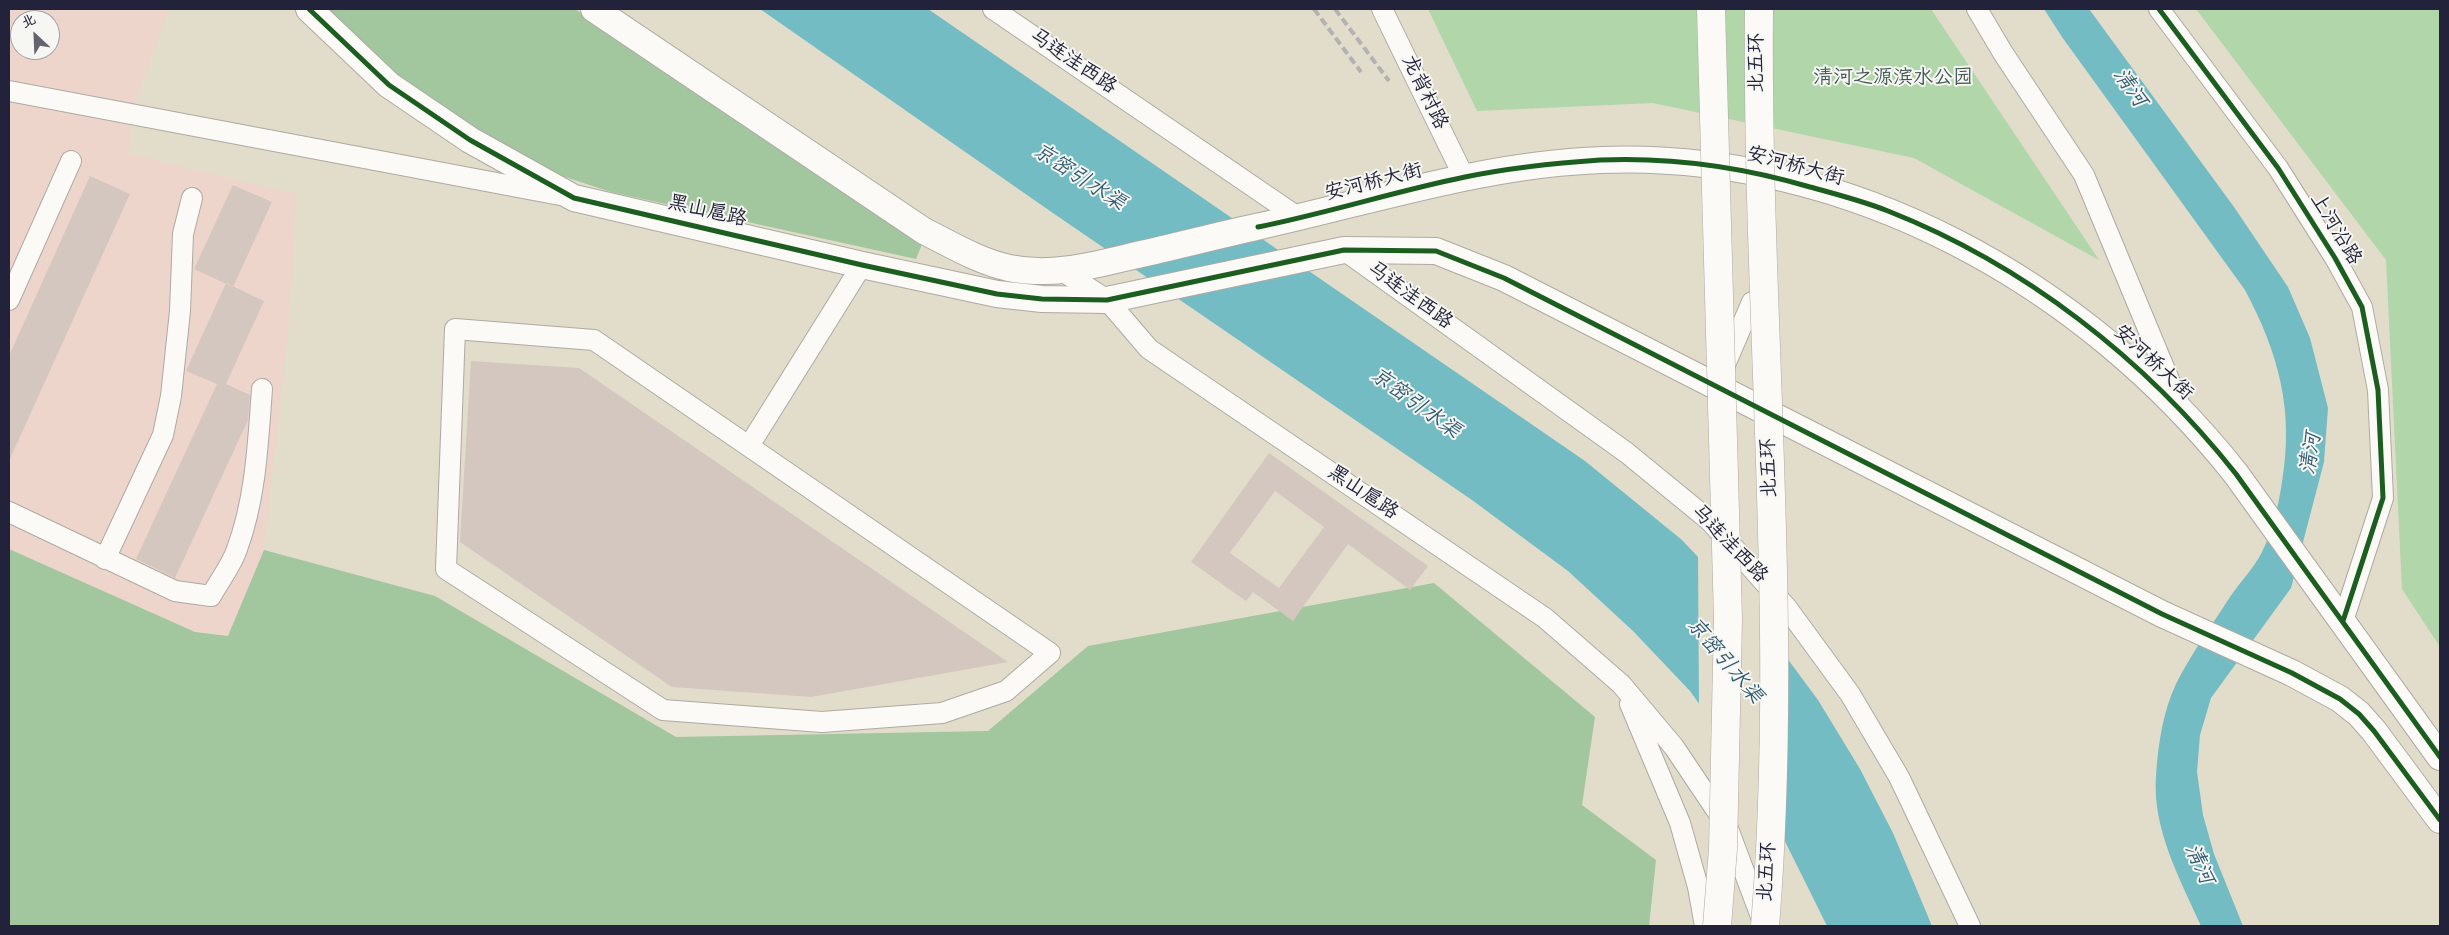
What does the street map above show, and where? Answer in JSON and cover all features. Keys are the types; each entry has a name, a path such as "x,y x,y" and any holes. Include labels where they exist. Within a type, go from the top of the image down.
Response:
{"highway":[{"path":"1711,9 1728,619 1723,839 1717,926"},
{"name":"北五环","path":"1759,9 1761,227 1771,465 1775,688 1771,849 1764,926"}],"main road":[{"name":"黑山扈路","path":"309,9 389,85 470,140 574,198 862,265 997,294 1042,299 1107,300 1155,292 1344,250"},
{"path":"594,9 924,231 970,255 1009,268 1064,272"},
{"name":"安河桥大街","path":"1064,272 1299,218 1464,177 1518,168 1602,160 1706,164 1739,168 1880,208 1935,232 2007,270 2062,306 2092,329 2182,412 2211,442 2337,612"},
{"path":"1344,250 1436,251 1504,278 2162,614 2292,673 2340,699 2359,714 2374,731 2440,820"},
{"path":"2337,612 2440,757"}],"street":[{"name":"马连洼西路","path":"992,9 1299,218"},
{"name":"龙背村路","path":"1382,9 1464,177"},
{"path":"1977,9 2003,53 2084,175 2182,412"},
{"name":"上河沿路","path":"2159,9 2278,168 2335,258 2362,307 2378,390 2383,498 2337,612"},
{"path":"9,91 574,198"},
{"path":"9,300 71,161"},
{"path":"105,559 163,435 171,396 180,311 183,234 192,198"},
{"name":"马连洼西路","path":"1344,250 1627,453 1710,521 1787,608 1850,694 1899,777 1970,926"},
{"path":"749,446 862,265"},
{"path":"1064,272 1107,300"},
{"name":"黑山扈路","path":"1107,300 1149,349 1545,618 1622,684 1674,747 1727,826 1764,926"},
{"path":"1716,386 1752,302"},
{"path":"456,329 594,340 749,446 1050,653 1006,691 942,713 822,722 664,710 446,569 456,329"},
{"path":"9,512 175,591 211,596 237,550 249,504 257,456 262,389"},
{"path":"1622,684 1680,823 1698,887 1705,926"}],"shaded area":[{"path":"9,9 168,9 131,115 130,154 296,194 288,329 264,550 229,636 195,632 9,549"}],"green space":[{"path":"322,9 575,9 807,162 922,244 916,259 611,192 562,176 512,151 450,114 396,75"},
{"name":"清河之源滨水公园","path":"1428,9 1931,9 2099,260 1914,158 1653,103 1477,111"},
{"path":"2196,9 2440,9 2440,647 2402,589 2386,260"},
{"path":"9,549 195,632 228,636 264,550 435,596 676,737 988,731 1088,646 1434,583 1595,717 1582,805 1656,860 1649,926 9,926"}],"water":[{"name":"京密引水渠","path":"760,9 928,9 1585,461 1682,540 1764,627 1818,700 1860,769 1893,833 1932,926 1827,926 1757,785 1690,691 1633,631 1568,571 1472,500 1050,211"},
{"name":"清河","path":"2044,9 2089,9 2234,207 2288,287 2310,338 2328,408 2324,462 2291,588 2211,698 2200,735 2197,772 2203,815 2214,854 2243,926 2201,926 2176,872 2163,834 2158,815 2156,776 2162,728 2171,694 2209,629 2234,591 2258,560 2272,528 2279,501 2285,456 2285,406 2281,383 2267,337 2245,290 2062,37"}],"pier":[{"path":"1698,553 1765,625 1780,835 1755,786 1699,708"}],"building":[{"path":"90,176 130,194 9,461 9,356"},
{"path":"233,185 272,202 233,287 194,269"},
{"path":"226,283 264,301 226,384 250,395 248,420 175,578 136,559 217,384 186,371"},
{"path":"471,361 579,368 1008,662 811,697 672,687 460,542"},
{"path":"1269,453 1428,566 1410,590 1348,544 1293,621 1253,592 1246,601 1191,562","holes":["1275,491 1324,527 1279,588 1230,553"]}],"railway":[{"path":"1314,9 1361,72"},
{"path":"1335,9 1389,81"}],"cycle path":[{"path":"309,9 389,85 470,140 574,198 862,265 997,294 1042,299 1107,300 1344,250 1436,251 1504,278 2162,614 2292,673 2340,699 2359,714 2374,731 2440,820"},
{"path":"2159,9 2278,168 2335,258 2362,307 2378,390 2383,498 2343,621"},
{"path":"1258,227 1482,174 1549,164 1627,159 1680,162 1759,174 1869,204 1939,233 1987,259 2034,288 2079,320 2122,354 2201,432 2236,474 2440,757"}]}
